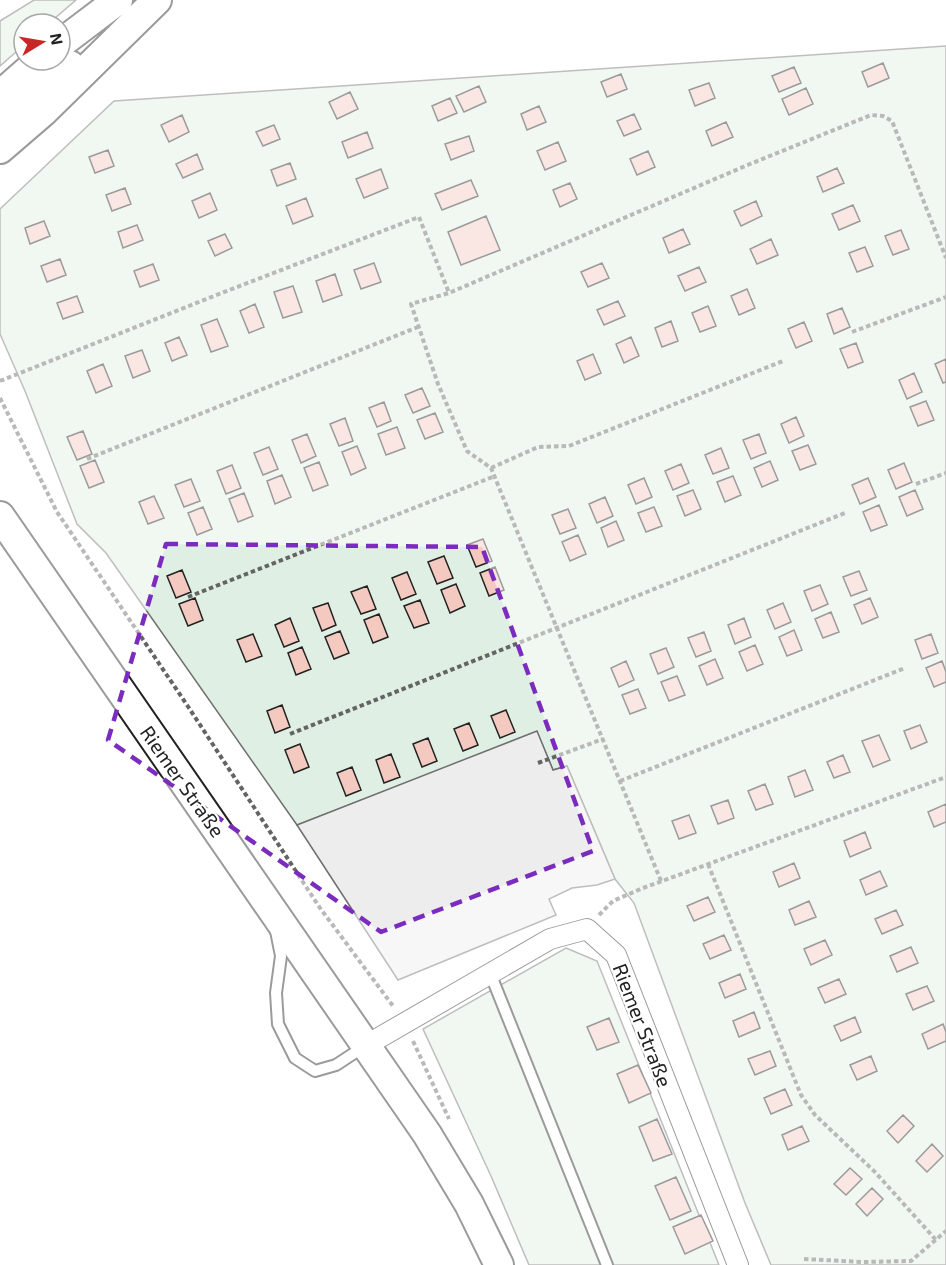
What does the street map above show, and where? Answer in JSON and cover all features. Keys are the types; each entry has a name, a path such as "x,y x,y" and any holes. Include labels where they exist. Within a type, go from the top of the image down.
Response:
{"street":[{"path":"72,35 118,0"},
{"path":"0,118 153,3"},
{"path":"0,149 43,112 153,3"},
{"path":"0,95 26,72"},
{"name":"Riemer Straße","path":"0,516 426,1134 474,1213 499,1265"},
{"path":"365,1046 550,939 587,929"},
{"name":"Riemer Straße","path":"587,929 616,955 738,1265"}],"lane":[{"path":"273,913 281,956 276,993 278,1024 295,1058 315,1071 336,1065 365,1046"},
{"path":"490,974 607,1265"}],"path":[{"path":"661,881 495,477 491,468 467,451 438,384 411,304 449,292 871,115 883,116 892,121 946,258"},
{"path":"0,381 419,218 449,292"},
{"path":"852,332 946,297"},
{"path":"87,459 418,327"},
{"path":"491,468 538,447 569,446 783,361"},
{"path":"0,398 57,512 320,908 405,1023"},
{"path":"916,484 946,473"},
{"path":"188,597 495,477"},
{"path":"290,734 845,513"},
{"path":"620,782 905,668"},
{"path":"538,763 603,739"},
{"path":"587,929 613,901 661,881 946,777"},
{"path":"708,864 801,1095 815,1114 875,1173 936,1240"},
{"path":"804,1259 912,1263 946,1231"}],"highlighted area":[{"path":"166,544 482,547 593,851 381,932 108,740"}],"green space":[{"path":"34,0 76,0 62,12 15,12"},
{"path":"12,14 12,56 0,66 0,21"},
{"path":"946,46 946,1265 771,1265 745,1203 634,903 615,879 567,766 553,770 537,732 297,825 106,553 77,524 0,334 0,209 114,101"},
{"path":"566,948 597,961 719,1265 529,1265 491,1176 423,1029"}],"shaded area":[{"path":"537,731 553,770 567,766 615,879 597,885 572,888 549,899 556,915 398,980 297,825"}],"building":[{"path":"883,63 889,78 868,87 862,72"},
{"path":"794,67 801,83 779,92 772,76"},
{"path":"621,74 627,89 607,97 601,82"},
{"path":"709,83 715,98 695,106 689,90"},
{"path":"479,86 486,102 464,112 456,96"},
{"path":"806,88 813,104 789,115 782,99"},
{"path":"350,92 358,109 337,119 329,102"},
{"path":"450,98 457,113 438,121 432,106"},
{"path":"539,106 546,122 527,130 521,114"},
{"path":"634,114 641,129 624,136 617,121"},
{"path":"182,115 189,132 169,142 161,125"},
{"path":"726,122 733,137 712,146 706,131"},
{"path":"274,125 280,139 263,146 256,132"},
{"path":"367,132 373,148 348,158 342,142"},
{"path":"469,136 474,151 451,160 445,144"},
{"path":"558,142 566,161 545,170 537,151"},
{"path":"108,150 114,166 95,173 89,157"},
{"path":"648,151 655,167 637,175 630,159"},
{"path":"197,154 203,169 183,178 176,164"},
{"path":"290,163 296,179 277,186 271,170"},
{"path":"837,168 844,183 823,192 817,177"},
{"path":"381,169 388,188 364,198 356,179"},
{"path":"471,180 478,196 442,210 435,194"},
{"path":"570,183 577,199 560,207 553,190"},
{"path":"125,188 131,204 112,211 106,195"},
{"path":"210,193 217,210 199,218 192,201"},
{"path":"306,198 313,216 293,224 286,206"},
{"path":"756,201 762,216 741,226 734,211"},
{"path":"853,205 860,221 839,230 832,214"},
{"path":"486,216 500,250 461,265 448,232"},
{"path":"44,221 50,236 30,244 25,228"},
{"path":"137,225 143,240 123,248 118,232"},
{"path":"683,229 690,244 669,253 663,238"},
{"path":"901,230 909,249 893,255 885,236"},
{"path":"225,234 232,248 215,256 208,241"},
{"path":"771,239 778,255 757,264 750,249"},
{"path":"865,247 873,266 857,272 849,253"},
{"path":"60,259 66,275 47,282 41,266"},
{"path":"374,263 381,282 361,289 354,270"},
{"path":"602,263 609,278 588,287 581,272"},
{"path":"153,264 159,280 140,287 134,271"},
{"path":"699,267 706,282 685,291 678,276"},
{"path":"335,274 342,295 323,302 316,281"},
{"path":"293,286 302,312 283,318 274,292"},
{"path":"747,289 755,308 739,315 731,296"},
{"path":"77,296 83,312 63,319 57,303"},
{"path":"618,301 625,316 604,325 597,310"},
{"path":"255,304 264,327 249,333 240,311"},
{"path":"708,306 716,326 700,332 692,313"},
{"path":"842,308 850,327 834,334 827,314"},
{"path":"217,319 228,346 211,352 201,325"},
{"path":"671,321 678,341 662,347 655,328"},
{"path":"804,322 812,341 796,348 788,329"},
{"path":"179,337 187,355 172,361 165,343"},
{"path":"631,337 639,356 624,363 616,344"},
{"path":"856,343 863,362 848,368 840,349"},
{"path":"142,350 150,371 133,378 125,356"},
{"path":"593,354 601,373 585,380 577,361"},
{"path":"946,359 946,382 943,383 935,364"},
{"path":"103,364 112,386 96,393 87,371"},
{"path":"914,373 922,392 907,399 899,380"},
{"path":"422,388 430,406 413,413 405,395"},
{"path":"926,401 934,420 918,426 910,407"},
{"path":"384,402 391,421 377,427 369,408"},
{"path":"435,413 443,432 425,439 417,420"},
{"path":"796,417 804,436 789,443 781,424"},
{"path":"345,418 353,441 339,446 330,424"},
{"path":"397,427 405,448 386,455 378,434"},
{"path":"83,431 92,454 77,460 67,437"},
{"path":"307,434 316,456 301,463 292,440"},
{"path":"759,434 766,453 751,459 743,440"},
{"path":"808,445 816,464 800,470 792,451"},
{"path":"357,446 366,468 351,475 342,452"},
{"path":"269,447 278,469 263,475 254,453"},
{"path":"721,448 729,468 713,474 705,455"},
{"path":"95,460 104,482 89,488 80,466"},
{"path":"770,461 778,480 762,487 754,468"},
{"path":"319,462 328,485 313,491 304,468"},
{"path":"904,463 912,482 896,489 888,470"},
{"path":"681,464 689,483 673,490 665,471"},
{"path":"232,465 241,488 226,494 217,471"},
{"path":"282,475 291,497 275,504 267,481"},
{"path":"733,476 741,495 725,502 717,482"},
{"path":"644,478 652,497 636,504 628,485"},
{"path":"868,478 876,497 860,504 852,485"},
{"path":"191,479 200,501 184,507 175,485"},
{"path":"693,490 701,509 685,516 677,496"},
{"path":"915,490 923,509 907,516 899,497"},
{"path":"244,493 253,516 238,522 229,499"},
{"path":"154,496 164,518 148,524 139,502"},
{"path":"605,497 613,516 597,523 589,504"},
{"path":"879,505 887,525 871,531 863,512"},
{"path":"203,507 212,529 197,535 188,513"},
{"path":"654,507 662,526 646,532 638,513"},
{"path":"568,509 576,528 560,534 552,515"},
{"path":"616,521 624,540 608,547 601,528"},
{"path":"578,535 586,554 570,561 562,542"},
{"path":"483,539 492,561 476,567 467,545"},
{"path":"444,556 453,578 437,584 428,562"},
{"path":"495,567 504,590 489,596 480,573"},
{"path":"182,570 191,592 176,598 167,576"},
{"path":"859,571 867,590 851,596 843,577"},
{"path":"407,572 416,594 401,600 392,578"},
{"path":"456,584 465,606 450,613 441,590"},
{"path":"820,585 828,604 812,611 804,591"},
{"path":"367,586 376,609 361,614 351,592"},
{"path":"195,598 203,620 188,626 179,604"},
{"path":"870,598 878,617 862,624 854,605"},
{"path":"420,600 429,623 414,628 404,606"},
{"path":"328,603 336,625 322,631 313,608"},
{"path":"783,603 791,622 775,629 767,610"},
{"path":"831,612 839,632 823,638 815,619"},
{"path":"379,614 388,637 373,643 364,620"},
{"path":"290,618 299,641 284,647 275,625"},
{"path":"744,618 751,637 735,644 728,625"},
{"path":"794,630 802,650 787,656 779,637"},
{"path":"340,631 349,653 334,659 325,637"},
{"path":"704,632 711,651 696,657 688,638"},
{"path":"253,634 262,656 246,662 237,640"},
{"path":"931,634 938,653 922,659 915,640"},
{"path":"755,645 763,664 747,671 739,652"},
{"path":"302,647 311,669 296,675 288,653"},
{"path":"666,648 674,667 658,674 650,654"},
{"path":"715,659 723,678 707,685 699,666"},
{"path":"626,661 634,680 619,687 611,668"},
{"path":"942,661 946,672 946,682 934,687 926,668"},
{"path":"677,676 685,695 669,701 661,682"},
{"path":"638,689 646,708 630,714 622,695"},
{"path":"282,705 290,727 275,733 267,711"},
{"path":"506,710 515,732 500,738 491,716"},
{"path":"469,723 478,745 463,751 454,729"},
{"path":"920,725 927,742 911,749 904,731"},
{"path":"879,735 890,760 873,767 862,741"},
{"path":"428,738 437,761 422,767 413,744"},
{"path":"300,744 309,767 294,773 285,750"},
{"path":"391,754 400,777 384,783 376,760"},
{"path":"843,755 850,772 834,778 827,762"},
{"path":"352,767 361,790 346,796 337,773"},
{"path":"805,770 813,790 795,797 788,777"},
{"path":"765,784 773,804 756,810 748,791"},
{"path":"728,800 734,818 718,824 711,806"},
{"path":"946,804 946,822 934,827 928,812"},
{"path":"689,815 696,833 679,839 672,821"},
{"path":"865,832 871,848 850,857 844,841"},
{"path":"794,863 800,878 779,887 773,872"},
{"path":"880,871 887,886 866,895 860,880"},
{"path":"708,897 715,912 694,921 687,906"},
{"path":"809,901 816,917 795,925 789,910"},
{"path":"896,910 903,925 882,934 875,919"},
{"path":"724,935 731,950 710,959 703,944"},
{"path":"825,940 832,955 811,965 804,949"},
{"path":"911,947 918,963 897,972 890,956"},
{"path":"740,974 746,989 725,998 719,983"},
{"path":"839,979 846,994 825,1003 818,988"},
{"path":"927,986 934,1001 913,1010 906,994"},
{"path":"754,1012 760,1028 739,1037 733,1021"},
{"path":"855,1017 861,1032 841,1041 834,1026"},
{"path":"609,1018 619,1042 597,1050 587,1027"},
{"path":"943,1024 946,1041 928,1049 922,1034"},
{"path":"770,1051 776,1066 755,1075 748,1059"},
{"path":"871,1056 877,1071 857,1080 850,1065"},
{"path":"638,1065 651,1093 629,1103 617,1074"},
{"path":"785,1089 792,1105 771,1114 764,1098"},
{"path":"903,1115 914,1126 898,1143 887,1131"},
{"path":"657,1119 672,1154 653,1161 639,1127"},
{"path":"802,1126 809,1141 788,1150 782,1135"},
{"path":"932,1144 943,1156 927,1172 916,1161"},
{"path":"850,1168 862,1179 846,1195 834,1184"},
{"path":"676,1177 691,1211 670,1220 655,1186"},
{"path":"872,1188 883,1199 867,1216 856,1204"},
{"path":"701,1215 713,1241 685,1254 673,1227"}]}
